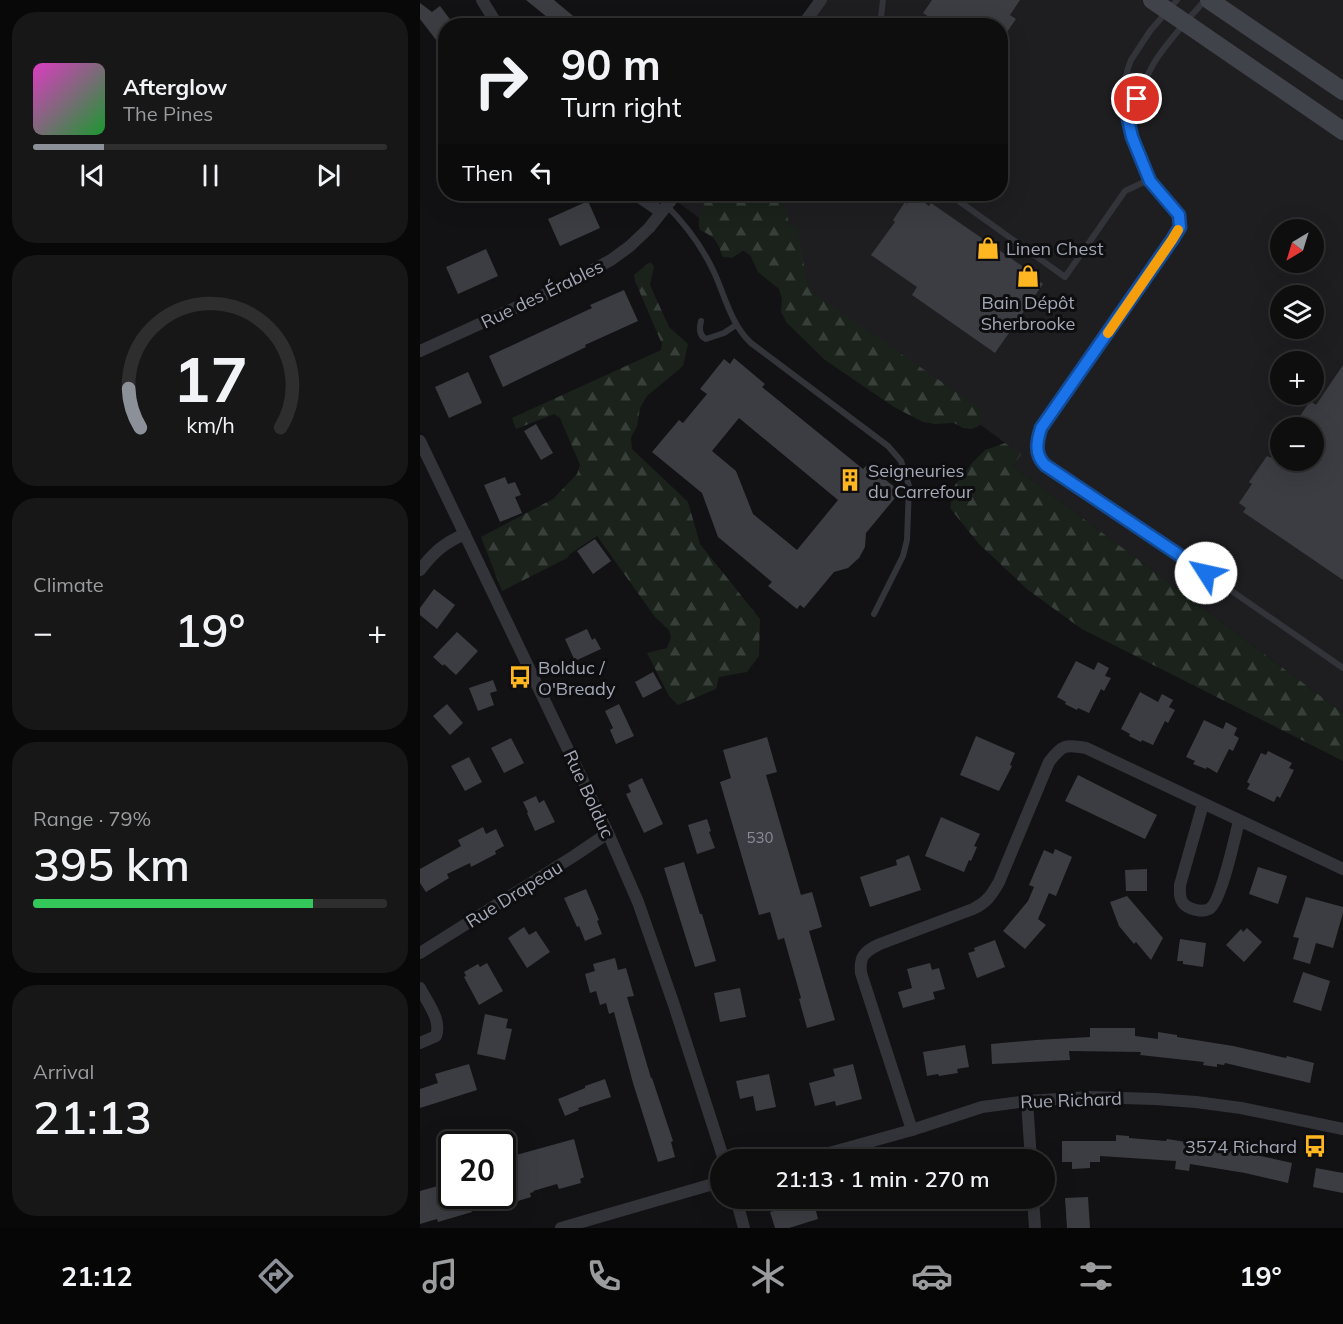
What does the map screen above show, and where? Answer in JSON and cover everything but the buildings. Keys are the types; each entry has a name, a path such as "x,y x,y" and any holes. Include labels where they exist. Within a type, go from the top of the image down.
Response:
{"main road":[{"path":"1152,0 1172,5 1186,23 1343,130"},
{"path":"1207,0 1343,91"}],"street":[{"path":"482,0 493,18"},
{"path":"808,18 821,0"},
{"path":"649,201 664,209"},
{"name":"Rue des Érables","path":"420,351 591,272 630,246 649,228 670,201"},
{"name":"Rue Bolduc","path":"420,441 608,833 638,902 720,1149"},
{"path":"420,570 438,549 465,534"},
{"path":"912,1130 861,973 860,963 871,948 984,904 999,882 1049,762 1063,747 1071,745 1086,748 1343,869"},
{"path":"1203,804 1180,885 1182,902 1189,907 1199,910 1209,909 1215,902 1239,821"},
{"name":"Rue Drapeau","path":"420,953 608,833"},
{"path":"420,988 432,1011 438,1031 436,1036 420,1043"},
{"name":"Rue Richard","path":"844,1149 982,1107 1089,1097 1196,1102 1342,1125"},
{"path":"1027,1101 1030,1149"},
{"path":"561,1228 710,1185"},
{"path":"739,1209 744,1228"},
{"path":"1034,1209 1035,1228"}],"lane":[{"path":"881,18 883,0"},
{"path":"1128,119 1155,61 1207,0"},
{"path":"1172,5 1150,31 1131,60 1122,93 1132,137 1150,181 1179,215 1180,227 1041,428 1037,441 1038,454 1045,465 1343,668"},
{"path":"959,201 1065,277 1125,191 1150,181"},
{"path":"664,209 683,222 702,249 736,325 743,335 888,446 901,461 909,486 907,540 903,556 874,614"},
{"path":"701,321 700,333 706,339 724,333 736,325"}],"shaded area":[{"path":"821,0 1343,0 1343,713 1013,466 1020,454 676,201 1008,201 1008,18 807,18"}],"green space":[{"path":"783,201 789,223 797,228 811,292 981,409 983,417 979,426 972,429 963,428 954,423 923,422 894,407 825,360 787,323 781,312 782,299 779,289 758,272 747,248 732,258 723,257 715,241 700,230 699,220 705,202"},
{"path":"650,262 654,266 650,285 669,327 688,344 683,366 647,396 640,408 637,426 631,438 632,449 688,502 700,544 760,619 759,656 747,672 719,677 716,689 678,705 669,696 647,653 667,648 671,637 669,630 655,617 597,536 567,558 502,591 481,537 553,499 577,474 580,465 560,418 554,414 516,429 512,418 661,350 662,344 634,275"},
{"path":"1005,443 1021,454 1013,466 1343,713 1343,761 1082,629 1028,590 979,544 950,508 955,485 985,450"}],"slow traffic":[{"path":"1108,333 1178,230"}],"place":[{"name":"Linen Chest","path":"988,248"},
{"name":"Bain Dépôt Sherbrooke","path":"1028,276"},
{"name":"Seigneuries du Carrefour","path":"850,480"},
{"name":"Bolduc / O'Bready","path":"520,677"},
{"name":"3574 Richard","path":"1315,1146"}],"route":[{"path":"1137,99 1128,119 1132,137 1150,181 1179,215 1180,227 1041,428 1037,441 1038,454 1045,465 1206,573"}]}
